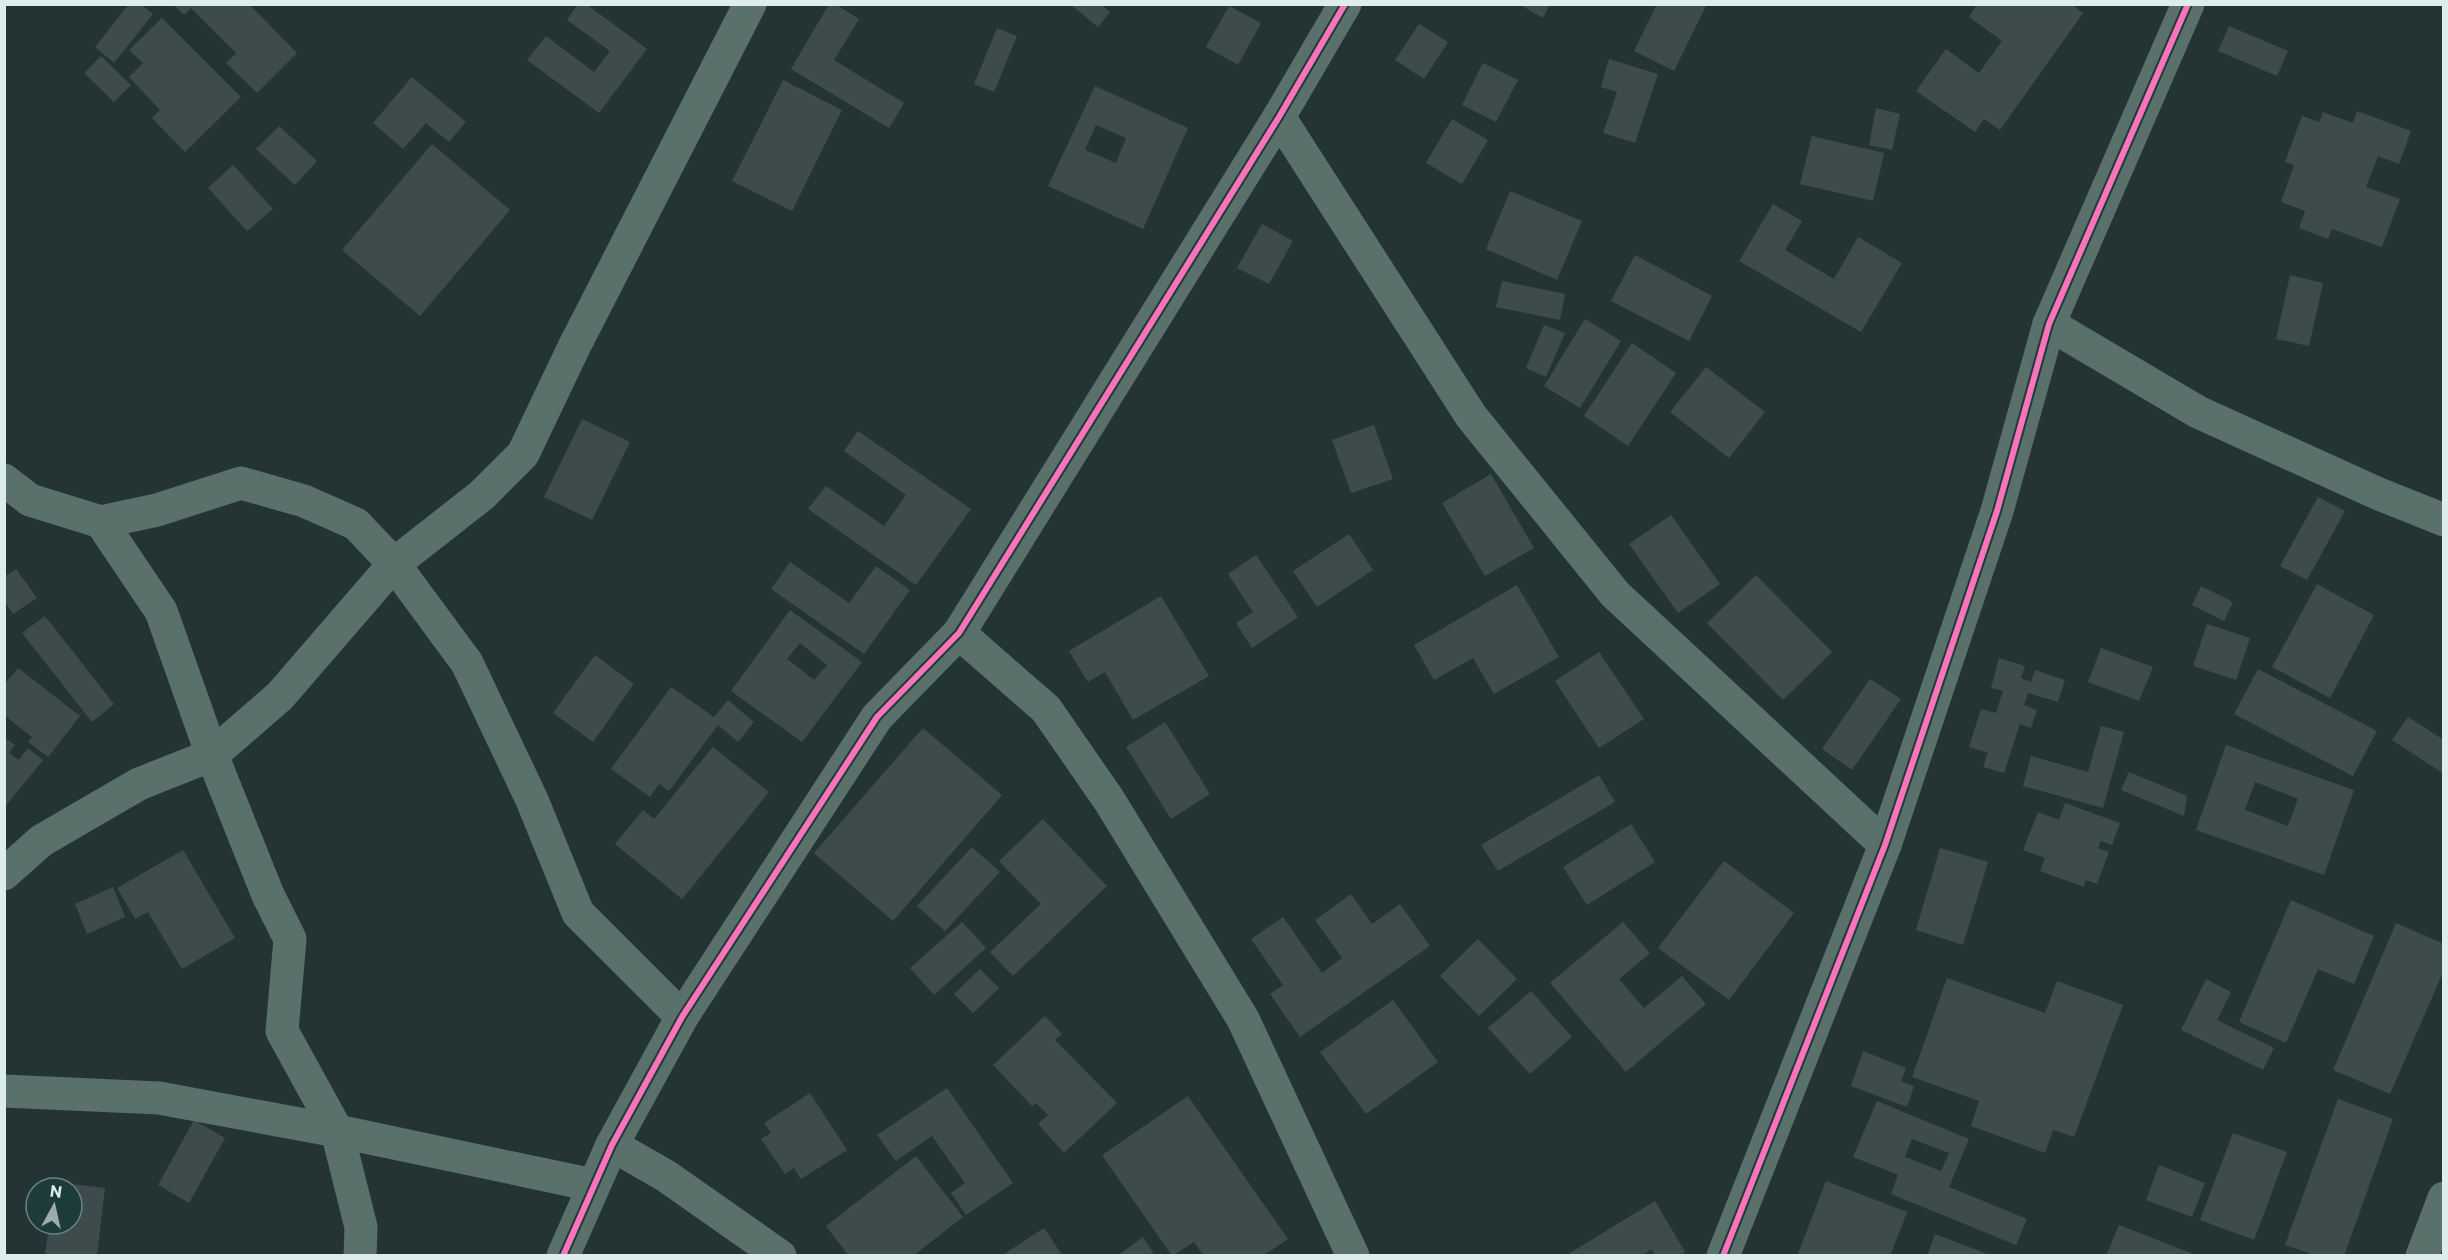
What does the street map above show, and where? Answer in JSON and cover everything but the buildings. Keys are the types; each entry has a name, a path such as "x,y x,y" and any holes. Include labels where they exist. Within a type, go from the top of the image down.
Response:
{"street":[{"path":"4,874 41,842 109,801 139,784 212,755 280,696 394,564 482,495 523,454 574,347 750,4"},
{"path":"563,1256 612,1145 682,1017 877,717 959,633 1279,117 1345,4"},
{"path":"1723,1256 1885,844 1996,511 2049,324 2188,4"},
{"path":"1279,117 1471,416 1615,594 1885,844"},
{"path":"2049,324 2198,412 2379,494 2444,520"},
{"path":"4,480 30,500 101,522 157,510 242,483 304,501 356,524 394,564 467,663 532,800 578,914 682,1017"},
{"path":"101,522 161,611 212,755 268,895 290,939 282,1031 337,1131 361,1227 360,1256"},
{"path":"959,633 1046,709 1109,800 1242,1019 1353,1256"},
{"path":"4,1091 159,1098 337,1131 593,1185"},
{"path":"612,1145 666,1176 780,1256"},
{"path":"2422,1256 2444,1198"}],"cycle path":[{"path":"563,1256 612,1145 682,1017 877,717 959,633 1279,117 1345,4"},
{"path":"1723,1256 1885,845 1997,511 2049,324 2188,4"}]}
